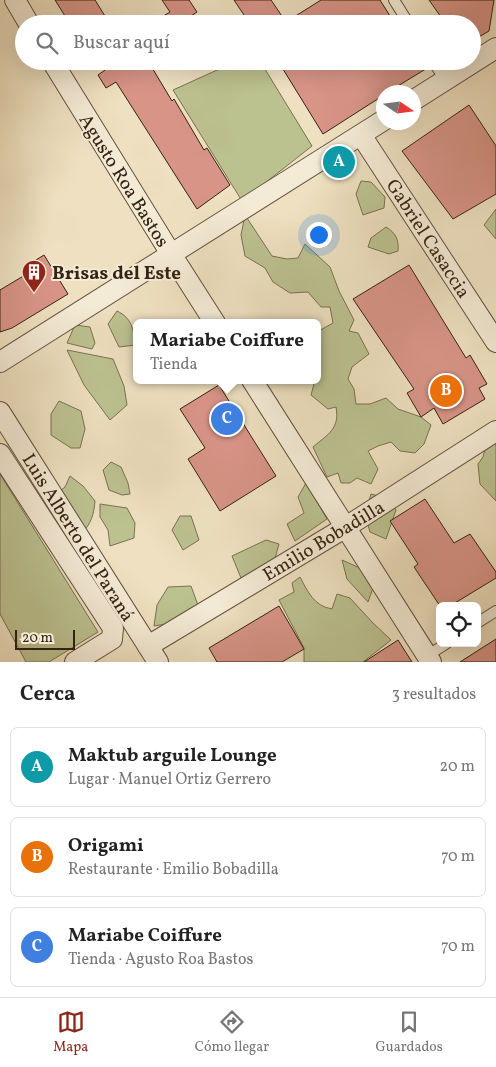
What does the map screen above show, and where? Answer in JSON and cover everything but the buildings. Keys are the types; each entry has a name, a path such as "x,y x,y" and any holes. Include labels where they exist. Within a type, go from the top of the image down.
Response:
{"street":[{"path":"15,0 24,15"},
{"path":"481,57 496,48"},
{"name":"Agusto Roa Bastos","path":"58,70 212,319"},
{"path":"421,95 461,70"},
{"path":"0,362 376,125"},
{"name":"Gabriel Casaccia","path":"361,135 496,342"},
{"path":"255,384 429,659"},
{"name":"Luis Alberto del Paraná","path":"0,412 153,654"},
{"name":"Emilio Bobadilla","path":"153,654 496,431"},
{"path":"0,454 113,628 112,638 75,662"}],"lane":[{"path":"394,0 403,15"},
{"path":"439,70 445,80"},
{"path":"481,620 496,611"},
{"path":"429,659 442,647"}],"green space":[{"path":"217,70 266,70 312,146 242,201 173,90"},
{"path":"361,181 371,182 385,197 384,208 363,215 356,194"},
{"path":"496,209 496,239 484,225"},
{"path":"245,215 272,256 287,259 298,258 305,244 330,267 339,291 354,320 349,331 358,333 369,354 352,367 348,379 354,389 356,404 370,404 386,398 398,409 421,417 431,425 424,444 415,453 400,451 391,442 368,451 378,469 371,484 357,478 350,483 341,483 338,473 327,477 313,447 332,430 337,415 336,407 328,409 311,395 314,384 321,384 321,330 333,323 330,307 321,307 308,292 290,293 273,282 265,268 245,256 241,235"},
{"path":"386,227 394,234 398,243 398,251 389,254 368,247 371,238"},
{"path":"117,311 126,317 133,329 133,345 119,347 108,324"},
{"path":"75,325 90,327 95,343 92,349 67,343"},
{"path":"67,350 113,359 124,386 127,405 110,420 84,385"},
{"path":"59,401 81,411 85,429 80,448 71,448 51,435 51,414"},
{"path":"496,440 496,501 480,484 478,464 483,457 486,445"},
{"path":"111,462 121,467 128,483 130,494 122,495 109,490 103,470"},
{"path":"0,474 98,632 49,662 26,662 0,614"},
{"path":"70,476 83,486 95,501 92,518 82,533 54,496 65,487"},
{"path":"306,483 327,519 295,541 287,524 304,513 298,497"},
{"path":"371,494 389,499 396,510 386,539 370,532 365,514"},
{"path":"100,504 127,508 135,523 134,538 110,546 108,530 100,517"},
{"path":"180,516 191,516 199,540 183,550 172,530"},
{"path":"266,540 279,544 274,562 241,578 232,556"},
{"path":"342,560 360,568 373,588 368,602 347,579"},
{"path":"300,577 316,602 332,609 337,594 350,598 391,640 363,662 304,662 304,648 279,600 294,592 292,583"},
{"path":"191,586 199,608 179,622 154,626 157,605 168,587"}],"place":[{"name":"Maktub arguile Lounge","path":"339,162"},
{"name":"Brisas del Este","path":"34,293"},
{"name":"Origami","path":"446,391"},
{"name":"Mariabe Coiffure","path":"227,419"}]}
